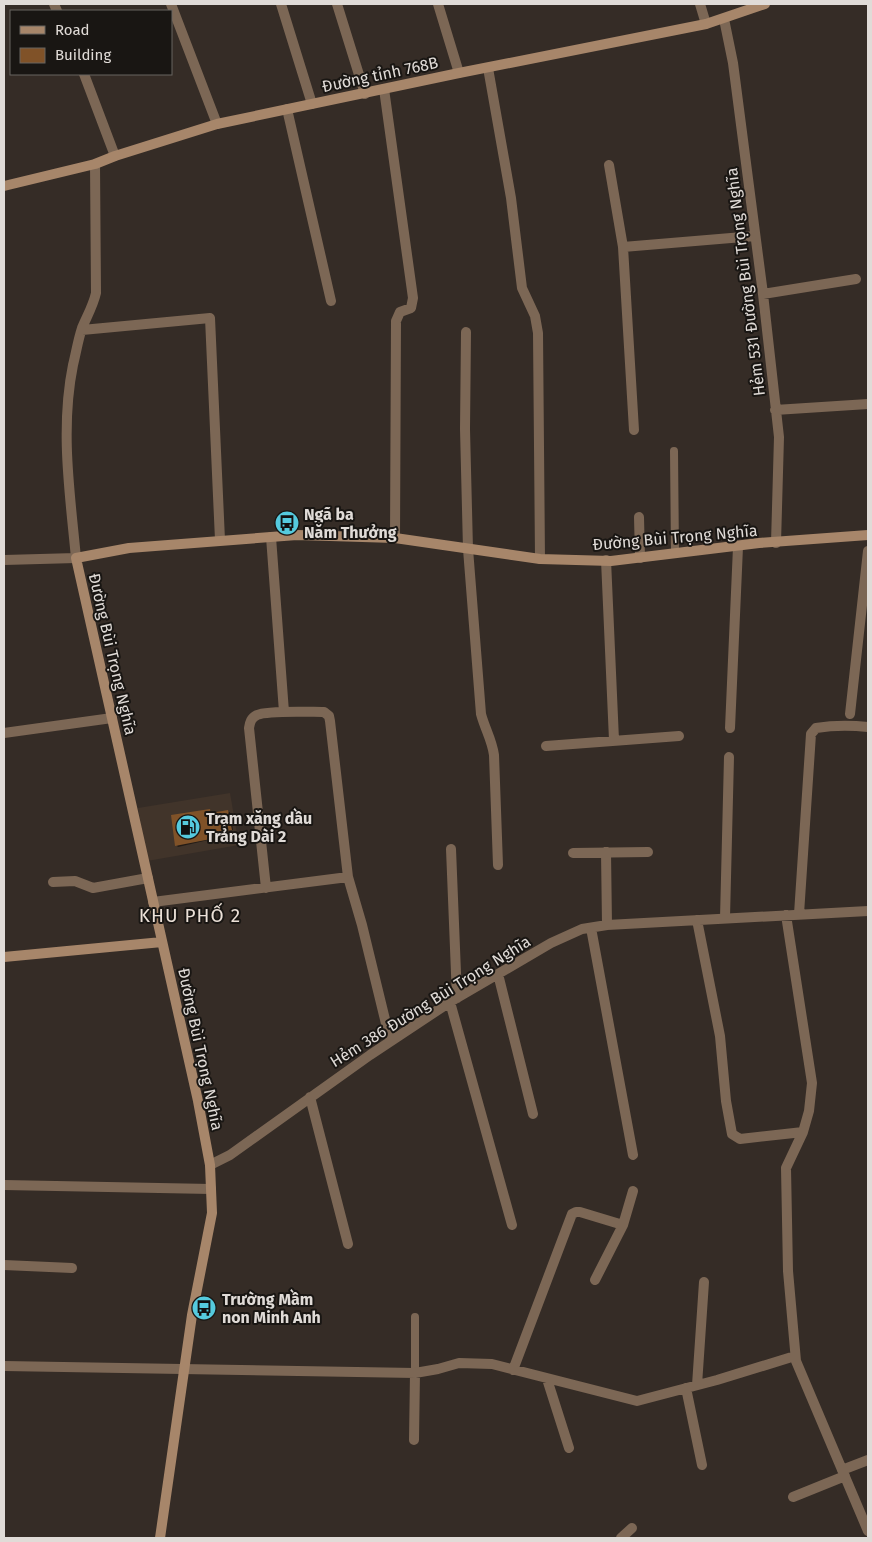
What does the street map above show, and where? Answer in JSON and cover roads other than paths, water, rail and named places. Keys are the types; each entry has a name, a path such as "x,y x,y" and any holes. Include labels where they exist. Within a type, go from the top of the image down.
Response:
{"street":[{"path":"171,4 217,124"},
{"path":"281,4 312,104"},
{"path":"337,4 365,94"},
{"path":"438,4 459,73"},
{"path":"700,4 706,24"},
{"name":"Đường tỉnh 768B","path":"4,186 95,164 217,124 706,24 765,4"},
{"name":"Hẻm 531 Đường Bùi Trọng Nghĩa","path":"724,19 733,63 763,294 779,437 776,543"},
{"path":"488,68 510,198 522,288 535,316 538,333 540,559"},
{"path":"84,75 116,156"},
{"path":"384,89 413,298 411,308 400,312 396,321 395,538"},
{"path":"287,109 331,302"},
{"path":"4,560 76,558 66,434 73,366 82,330 94,303 96,293 95,164"},
{"path":"609,165 623,247 634,430"},
{"path":"623,247 755,236"},
{"path":"763,294 856,279"},
{"path":"82,330 210,318 220,540"},
{"path":"466,332 465,429 468,549 481,714 484,727 492,740 494,755 498,865"},
{"path":"775,410 868,404"},
{"path":"639,517 640,558"},
{"name":"Đường Bùi Trọng Nghĩa","path":"160,1538 192,1315 212,1213 210,1165 76,558 129,548 297,535 395,538 540,559 606,560 640,558 759,543 868,535"},
{"path":"271,537 284,712"},
{"path":"730,728 738,546"},
{"path":"850,714 868,551"},
{"path":"606,560 614,740"},
{"path":"266,888 249,728 251,719 257,715 284,712 324,712 328,716 348,877 362,925 390,1040"},
{"path":"4,733 112,718"},
{"path":"799,914 810,734 816,728 827,726 868,727"},
{"path":"546,746 679,736"},
{"path":"725,918 729,757"},
{"path":"451,849 454,1000 512,1225"},
{"path":"606,852 607,925"},
{"path":"572,853 648,852"},
{"path":"153,902 348,877"},
{"path":"53,882 75,881 93,888 148,878"},
{"name":"Hẻm 386 Đường Bùi Trọng Nghĩa","path":"210,1165 230,1155 390,1040 551,943 582,929 607,925 868,911"},
{"path":"786,915 812,1083 809,1111 803,1132 786,1168 788,1271 795,1356 868,1531"},
{"path":"697,920 720,1036 729,1125 732,1134 740,1139 803,1132"},
{"path":"590,928 633,1155"},
{"path":"4,957 162,942"},
{"path":"498,974 533,1114"},
{"path":"310,1097 348,1244"},
{"path":"4,1184 211,1189"},
{"path":"595,1280 623,1225 633,1191"},
{"path":"513,1370 572,1214 580,1212 623,1225"},
{"path":"4,1265 72,1268"},
{"path":"697,1385 704,1282"},
{"path":"4,1366 415,1373 459,1363 492,1364 637,1401 795,1356"},
{"path":"414,1440 415,1373"},
{"path":"547,1379 569,1448"},
{"path":"686,1388 702,1464"},
{"path":"794,1497 868,1460"},
{"path":"620,1538 632,1528"}],"lane":[{"path":"674,451 675,554"},
{"path":"415,1318 415,1373"}],"place":[{"name":"Ngã ba Năm Thưởng","path":"287,523"},
{"name":"Trạm xăng dầu Trảng Dài 2","path":"188,827"},
{"name":"Trường Mầm non Minh Anh","path":"204,1308"}],"district":[{"name":"KHU PHỐ 2","path":"190,915"}]}
